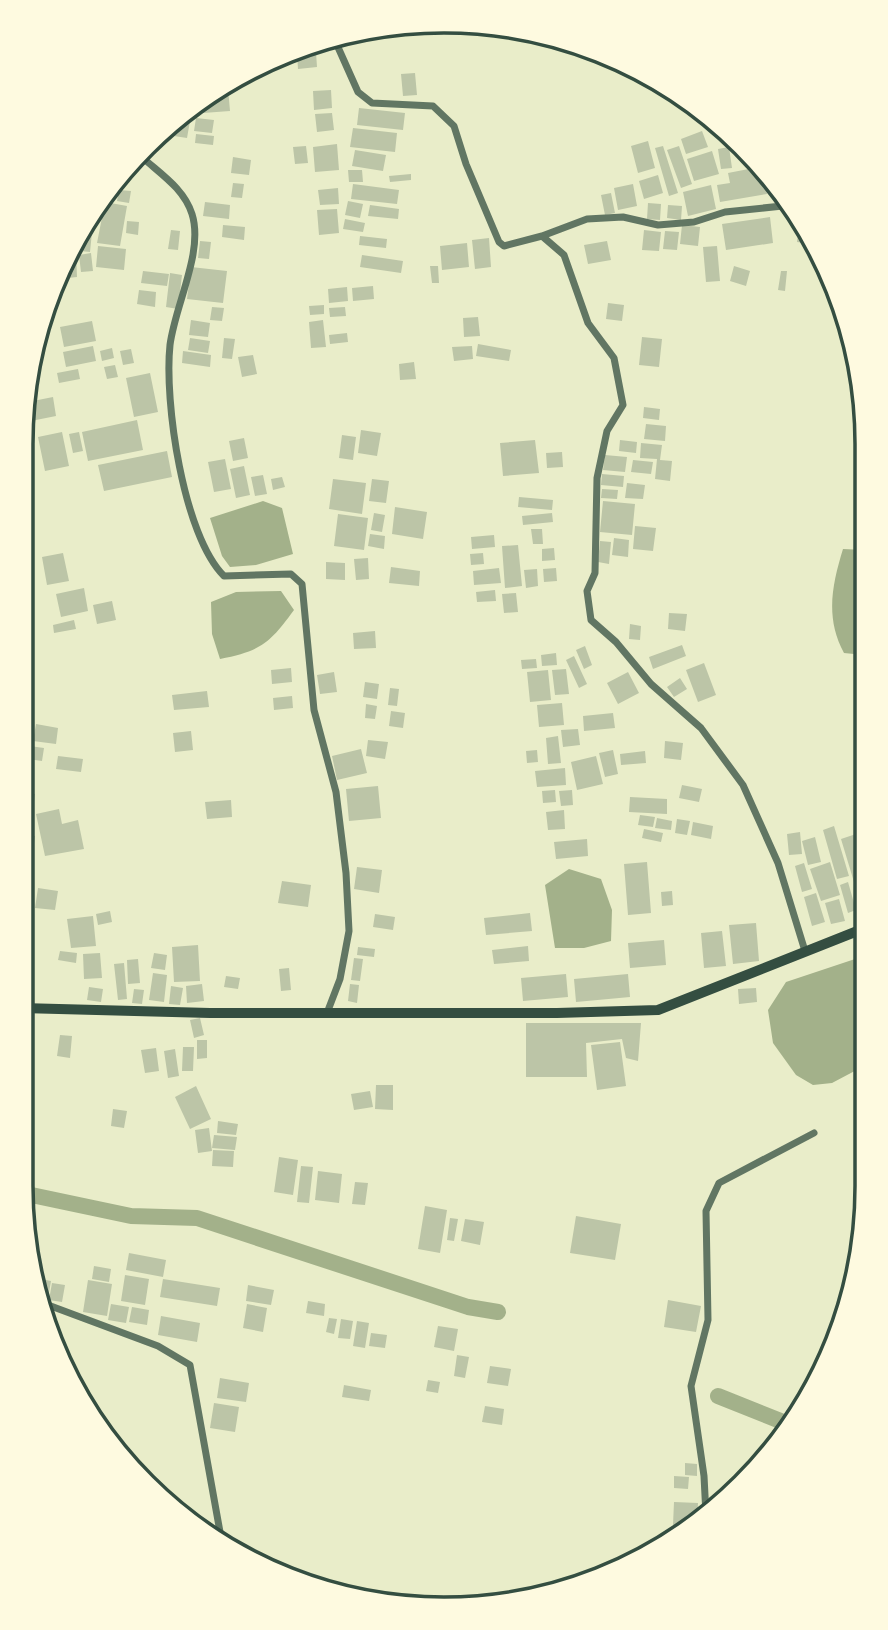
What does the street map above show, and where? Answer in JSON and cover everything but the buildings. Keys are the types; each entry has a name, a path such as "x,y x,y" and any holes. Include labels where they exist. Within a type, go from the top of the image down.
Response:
{"main road":[{"path":"33,1008 327,1013 658,1010 855,932"}],"street":[{"path":"338,47 358,92 372,103 433,106 454,126 466,164 499,242 504,246 542,236 587,219 623,217 658,225 694,222 725,212 779,206"},
{"path":"147,161 183,194 192,215 195,237 170,344 171,424 194,524 224,576 291,575 302,584 314,710 335,792 346,873 349,930 340,979 327,1013"},
{"path":"542,236 564,255 588,323 614,358 623,405 607,431 597,478 595,573 587,591 591,620 616,642 651,684 701,728 743,785 778,863 805,951"},
{"path":"705,1503 691,1387 708,1320 706,1211 719,1183 814,1133"},
{"path":"51,1306 158,1346 190,1365 220,1530"}],"shaded area":[{"path":"263,501 282,508 293,554 256,565 230,567 222,556 210,518"},
{"path":"843,549 855,550 855,654 844,653 834,627 832,601"},
{"path":"281,591 294,610 271,638 255,649 220,659 212,634 211,602 236,592"},
{"path":"569,869 601,879 612,910 611,941 584,948 555,948 545,885"},
{"path":"855,959 855,1071 832,1083 813,1085 796,1075 773,1043 768,1010 786,982"}],"waterway":[{"path":"33,1195 131,1216 197,1218 468,1307 498,1312"},
{"path":"718,1396 781,1421"}]}
